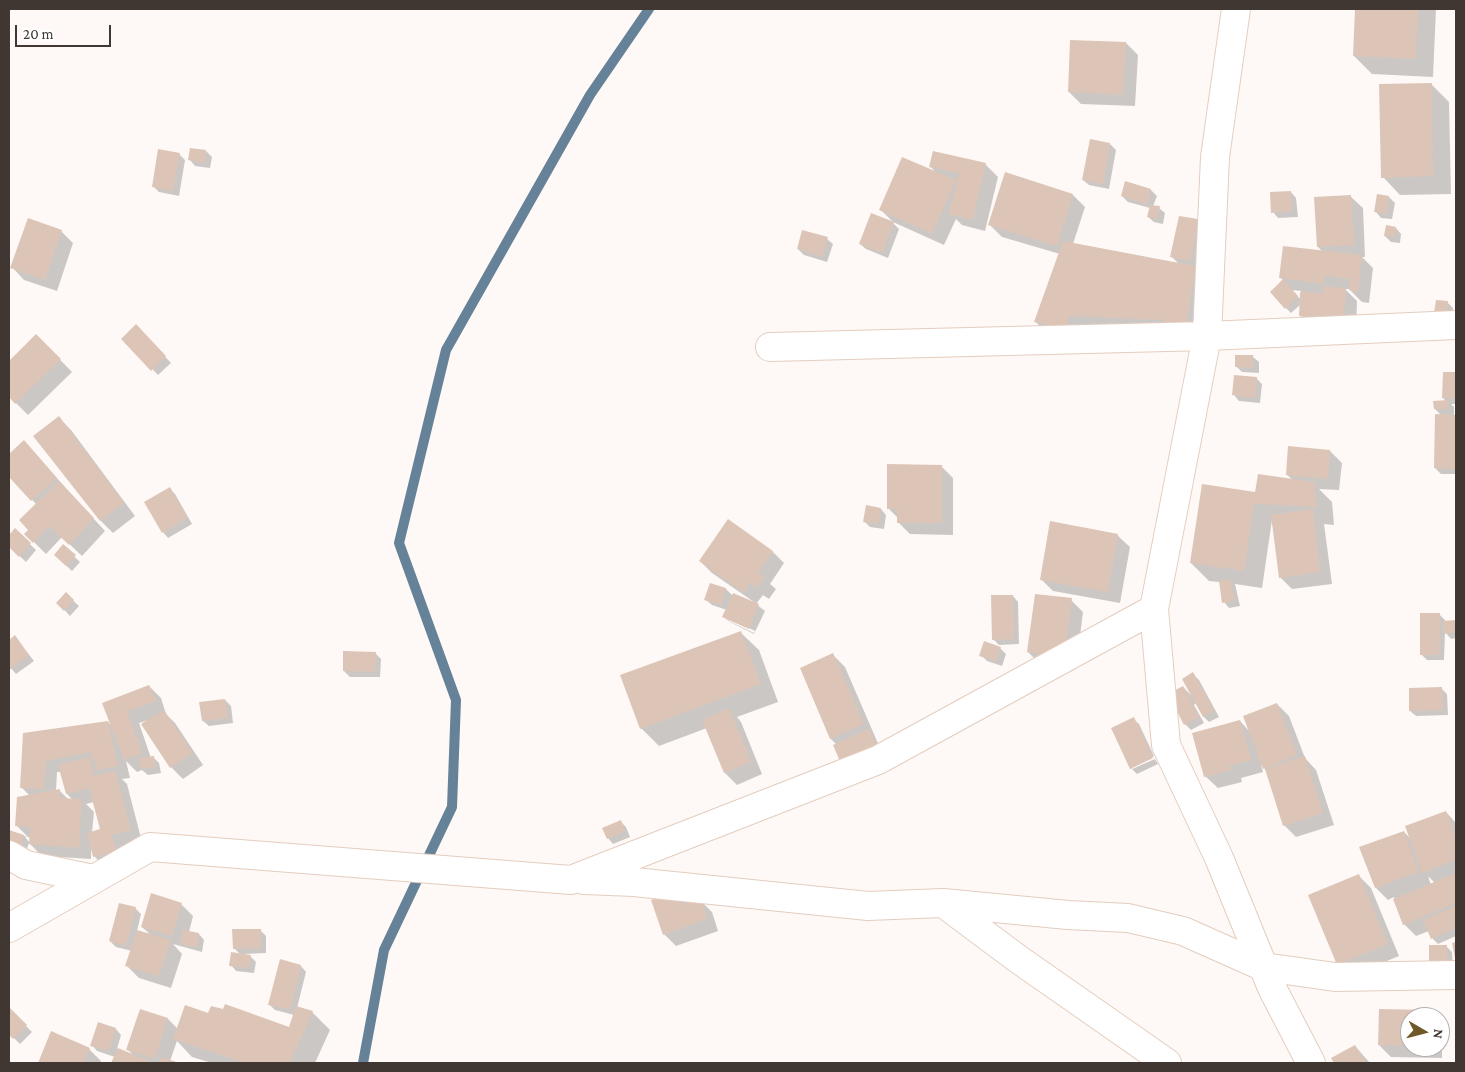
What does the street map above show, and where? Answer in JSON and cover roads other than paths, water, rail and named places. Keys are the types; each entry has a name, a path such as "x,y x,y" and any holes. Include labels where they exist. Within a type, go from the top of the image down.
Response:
{"street":[{"path":"1236,9 1215,157 1208,336 1154,609 1166,744 1219,858 1272,988 1311,1063"},
{"path":"770,347 1208,336 1456,325"},
{"path":"571,880 878,760 1154,609"},
{"path":"9,928 150,847 571,880 634,882 868,906 943,903 1068,915 1128,918 1183,932 1264,967 1335,977 1456,975"},
{"path":"9,855 26,865 93,879"},
{"path":"943,903 1018,959 1167,1063"}],"waterway":[{"path":"363,1063 384,950 452,807 456,700 399,543 446,350 590,95 649,9"}]}
